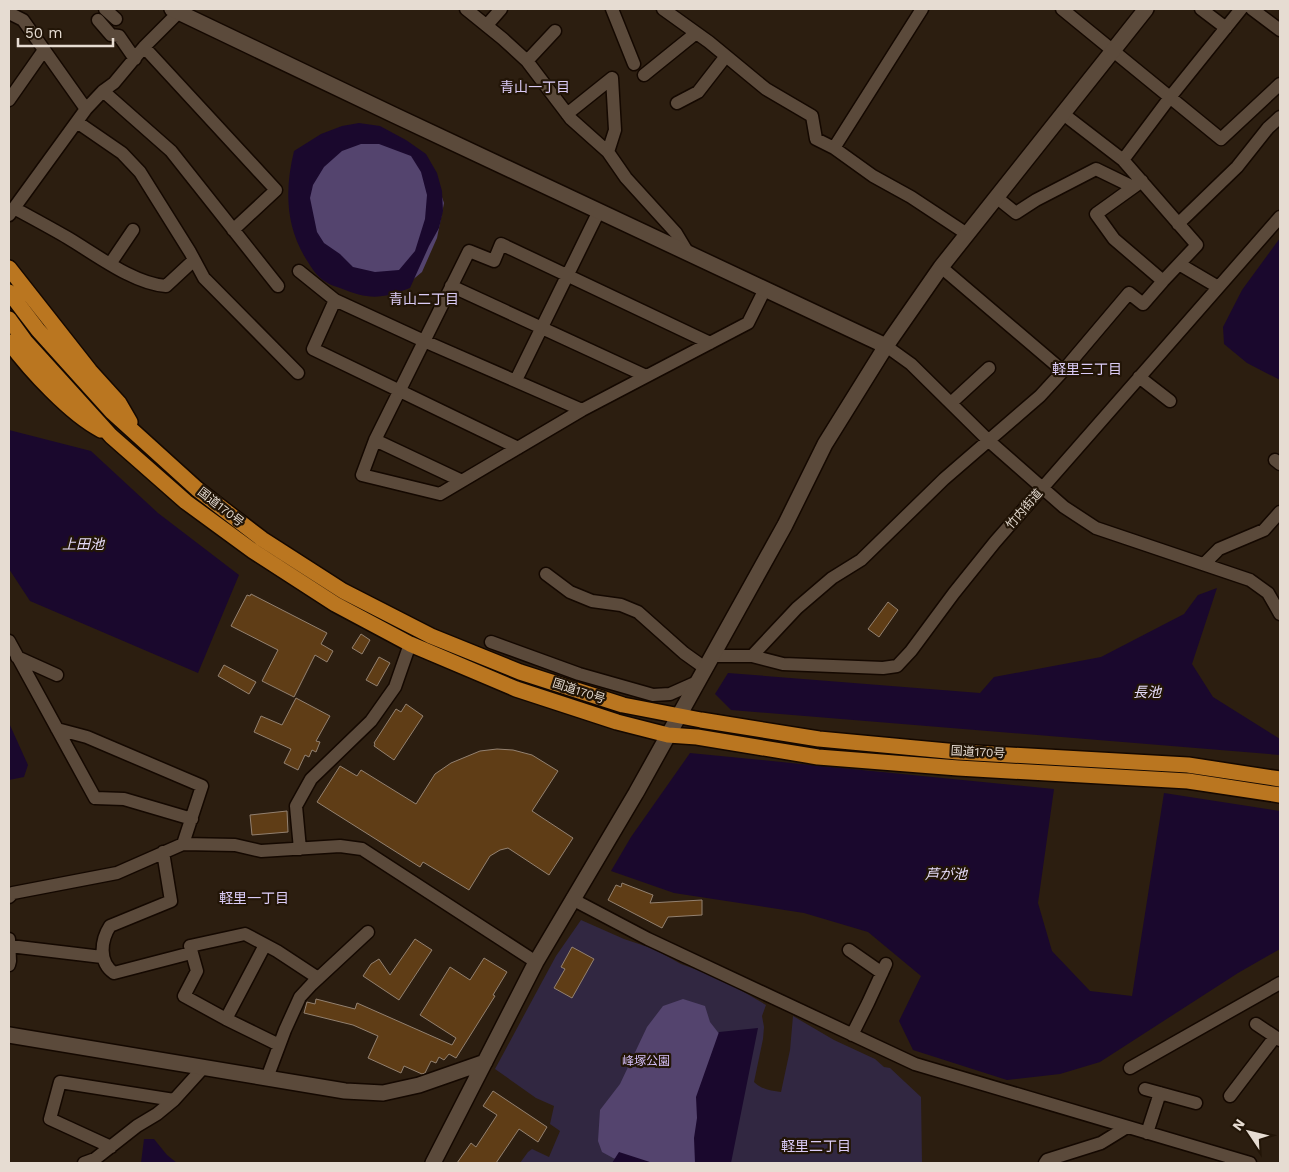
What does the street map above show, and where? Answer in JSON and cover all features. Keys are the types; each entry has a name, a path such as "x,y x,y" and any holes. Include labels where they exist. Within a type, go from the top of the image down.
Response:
{"highway":[{"path":"9,268 90,371 119,403 142,439"},
{"name":"国道170号","path":"9,292 38,330 106,405 197,489 262,539 343,591 431,636 520,672 623,705 819,739 958,752 1179,764 1280,779"},
{"name":"国道170号","path":"9,319 25,341 111,436 186,502 253,551 335,604 410,644 516,689 617,722 668,735 697,737 818,757 958,768 1170,780 1280,795"},
{"path":"9,342 59,397 86,422 111,436"}],"street":[{"path":"466,9 527,61 567,114 608,152 626,178 676,233 688,253"},
{"path":"487,26 501,9"},
{"path":"612,9 634,64"},
{"path":"663,9 766,88 812,116 816,139 834,148 873,176 911,197 967,234"},
{"path":"834,148 922,9"},
{"path":"1062,9 1222,139 1280,84"},
{"path":"433,1163 536,962 636,793 679,716 785,524 825,444 886,346 941,267 1146,9"},
{"path":"1201,9 1226,28"},
{"path":"1123,160 1171,96 1241,9"},
{"path":"1252,9 1280,30"},
{"path":"194,260 166,286 156,286 110,264 69,238 11,212 86,109 103,91 114,84 176,10 886,346 911,364 989,441 1064,507 1096,528 1250,580 1268,593 1280,614"},
{"path":"9,13 23,20 86,109"},
{"path":"102,14 111,35 119,36 135,58"},
{"path":"102,14 116,19"},
{"path":"527,61 555,31"},
{"path":"644,75 696,33"},
{"path":"144,47 276,190 233,230"},
{"path":"9,100 44,50"},
{"path":"677,103 698,92 726,56"},
{"path":"567,114 612,78 615,130 608,152"},
{"path":"103,91 171,151 278,286"},
{"path":"752,656 797,608 832,578 861,560 944,479 1040,396 1129,293 1143,304 1197,245 1138,184 1123,160 1062,113"},
{"path":"1178,224 1237,167 1268,128 1280,117"},
{"path":"77,122 122,153 140,172 204,278 298,373"},
{"path":"996,197 1016,213 1036,200 1096,170 1138,184"},
{"path":"1138,184 1096,214 1114,239 1163,281"},
{"path":"516,380 599,211"},
{"name":"竹内街道","path":"708,662 752,656 782,664 883,668 897,666 912,651 954,593 1041,488 1218,287 1230,276 1280,217"},
{"path":"110,264 134,230"},
{"path":"710,343 502,244 494,261 469,251 398,390 375,440 362,475 440,494 582,410 646,376 710,343 748,323 765,289"},
{"path":"1179,264 1218,287"},
{"path":"941,267 1063,371"},
{"path":"299,271 335,300 582,410"},
{"path":"451,286 646,376"},
{"path":"335,300 313,349 518,448"},
{"path":"951,403 989,368"},
{"path":"1139,377 1170,401"},
{"path":"375,440 462,481"},
{"path":"1204,564 1219,549 1264,530 1280,512"},
{"path":"546,574 570,592 592,601 621,605 638,612 684,653 708,662"},
{"path":"9,641 95,798 124,799 192,819"},
{"path":"491,642 579,674 653,695 670,694 697,682"},
{"path":"300,849 296,806 299,800 311,779 371,721 395,688 410,644"},
{"path":"17,657 57,674"},
{"path":"57,729 87,737 202,786 183,844"},
{"path":"9,898 13,893 117,872 183,844 235,845 261,851 340,846 362,849 536,962"},
{"path":"162,852 171,901 110,926 105,933 102,957 106,968 114,972 191,952"},
{"path":"572,899 648,938 915,1064 1250,1163"},
{"path":"267,1078 300,997 368,932"},
{"path":"279,1045 184,996 197,971 190,946 245,934 318,978"},
{"path":"9,965 9,943 102,957"},
{"path":"226,1019 266,945"},
{"path":"849,950 884,969 852,1034"},
{"path":"1130,1068 1280,984"},
{"path":"1230,1096 1278,1039 1256,1024"},
{"path":"9,1035 345,1091 383,1093 418,1085 485,1062"},
{"path":"84,1163 95,1159 174,1100 203,1068"},
{"path":"111,1147 50,1119 60,1082 174,1100"},
{"path":"1145,1088 1196,1103"},
{"path":"1147,1133 1160,1093"},
{"path":"1045,1163 1048,1160 1101,1143 1127,1127"}],"green space":[{"path":"350,139 380,139 408,153 434,173 444,203 437,238 422,272 404,287 372,284 310,235 310,179"},
{"name":"峰塚公園","path":"581,920 624,939 654,949 681,964 720,978 766,1005 762,1016 764,1027 763,1039 754,1082 763,1088 781,1092 790,1050 793,1016 834,1040 875,1059 884,1067 890,1068 921,1097 922,1163 520,1163 532,1149 549,1157 560,1131 550,1124 554,1106 536,1098 495,1069 556,956"},
{"path":"683,999 705,1006 710,1022 724,1040 706,1163 626,1163 613,1158 602,1152 598,1141 600,1110 620,1084 647,1027 663,1006"}],"water":[{"path":"359,123 380,126 406,140 426,154 437,173 442,191 443,211 439,228 410,288 375,297 350,292 328,283 317,275 299,246 291,220 288,192 294,151 321,134 342,126","holes":["361,144 379,144 411,156 421,172 427,195 425,219 415,251 399,270 375,272 353,267 340,254 324,243 317,232 310,198 313,185 324,167 342,151"]},
{"path":"1280,238 1280,380 1247,363 1224,344 1223,327 1242,290"},
{"name":"上田池","path":"9,430 91,451 158,513 239,575 198,673 30,601 9,569"},
{"name":"長池","path":"1217,588 1192,664 1213,697 1280,739 1280,755 731,710 715,694 728,673 980,693 994,677 1101,657 1184,614 1198,595"},
{"path":"9,723 28,765 24,777 9,780"},
{"name":"芦が池","path":"690,753 1054,789 1038,903 1052,951 1090,991 1132,996 1164,793 1280,811 1280,949 1238,973 1100,1062 1060,1074 1007,1080 913,1050 899,1021 921,976 868,932 804,913 674,893 611,871 631,837"},
{"path":"758,1028 731,1163 695,1163 696,1097 719,1032"},
{"path":"144,1139 154,1139 167,1155 177,1163 141,1163"},
{"path":"619,1152 653,1163 612,1163"}],"building":[{"path":"251,594 327,633 321,644 333,651 327,662 315,655 294,697 262,681 278,650 231,626 247,595 250,596"},
{"path":"888,602 898,610 879,637 868,629"},
{"path":"361,634 370,640 362,654 352,648"},
{"path":"379,657 390,663 377,686 366,680"},
{"path":"224,665 256,682 249,694 218,676"},
{"path":"296,698 330,716 316,741 320,742 316,752 312,750 309,757 305,755 298,770 284,763 291,749 254,732 261,716 282,725"},
{"path":"406,704 423,716 394,760 374,746 374,743 396,709 401,712"},
{"path":"513,750 532,755 558,771 532,811 573,838 549,875 508,848 490,856 469,890 423,862 420,867 317,802 340,766 357,776 361,770 416,804 435,774 451,763 480,751"},
{"path":"287,811 288,832 252,835 250,815"},
{"path":"622,883 653,895 650,903 702,900 702,915 668,917 662,928 608,900 616,885 621,887"},
{"path":"415,939 432,950 399,1000 363,976 371,964 379,959 390,975"},
{"path":"572,947 594,959 572,998 554,988 565,969 561,967"},
{"path":"484,958 507,972 493,995 495,996 456,1058 449,1054 444,1060 439,1057 436,1063 431,1061 425,1073 422,1074 404,1066 401,1073 368,1058 378,1036 353,1025 304,1013 307,1002 315,1004 316,999 355,1009 357,1003 452,1045 456,1038 420,1015 450,967 470,980"},
{"path":"493,1091 547,1127 538,1142 519,1129 496,1163 457,1163 471,1143 476,1147 497,1115 483,1106"}],"district":[{"name":"青山一丁目","path":"535,87"},
{"name":"青山二丁目","path":"424,299"},
{"name":"軽里三丁目","path":"1087,369"},
{"name":"軽里一丁目","path":"254,898"},
{"name":"軽里二丁目","path":"816,1146"}]}
